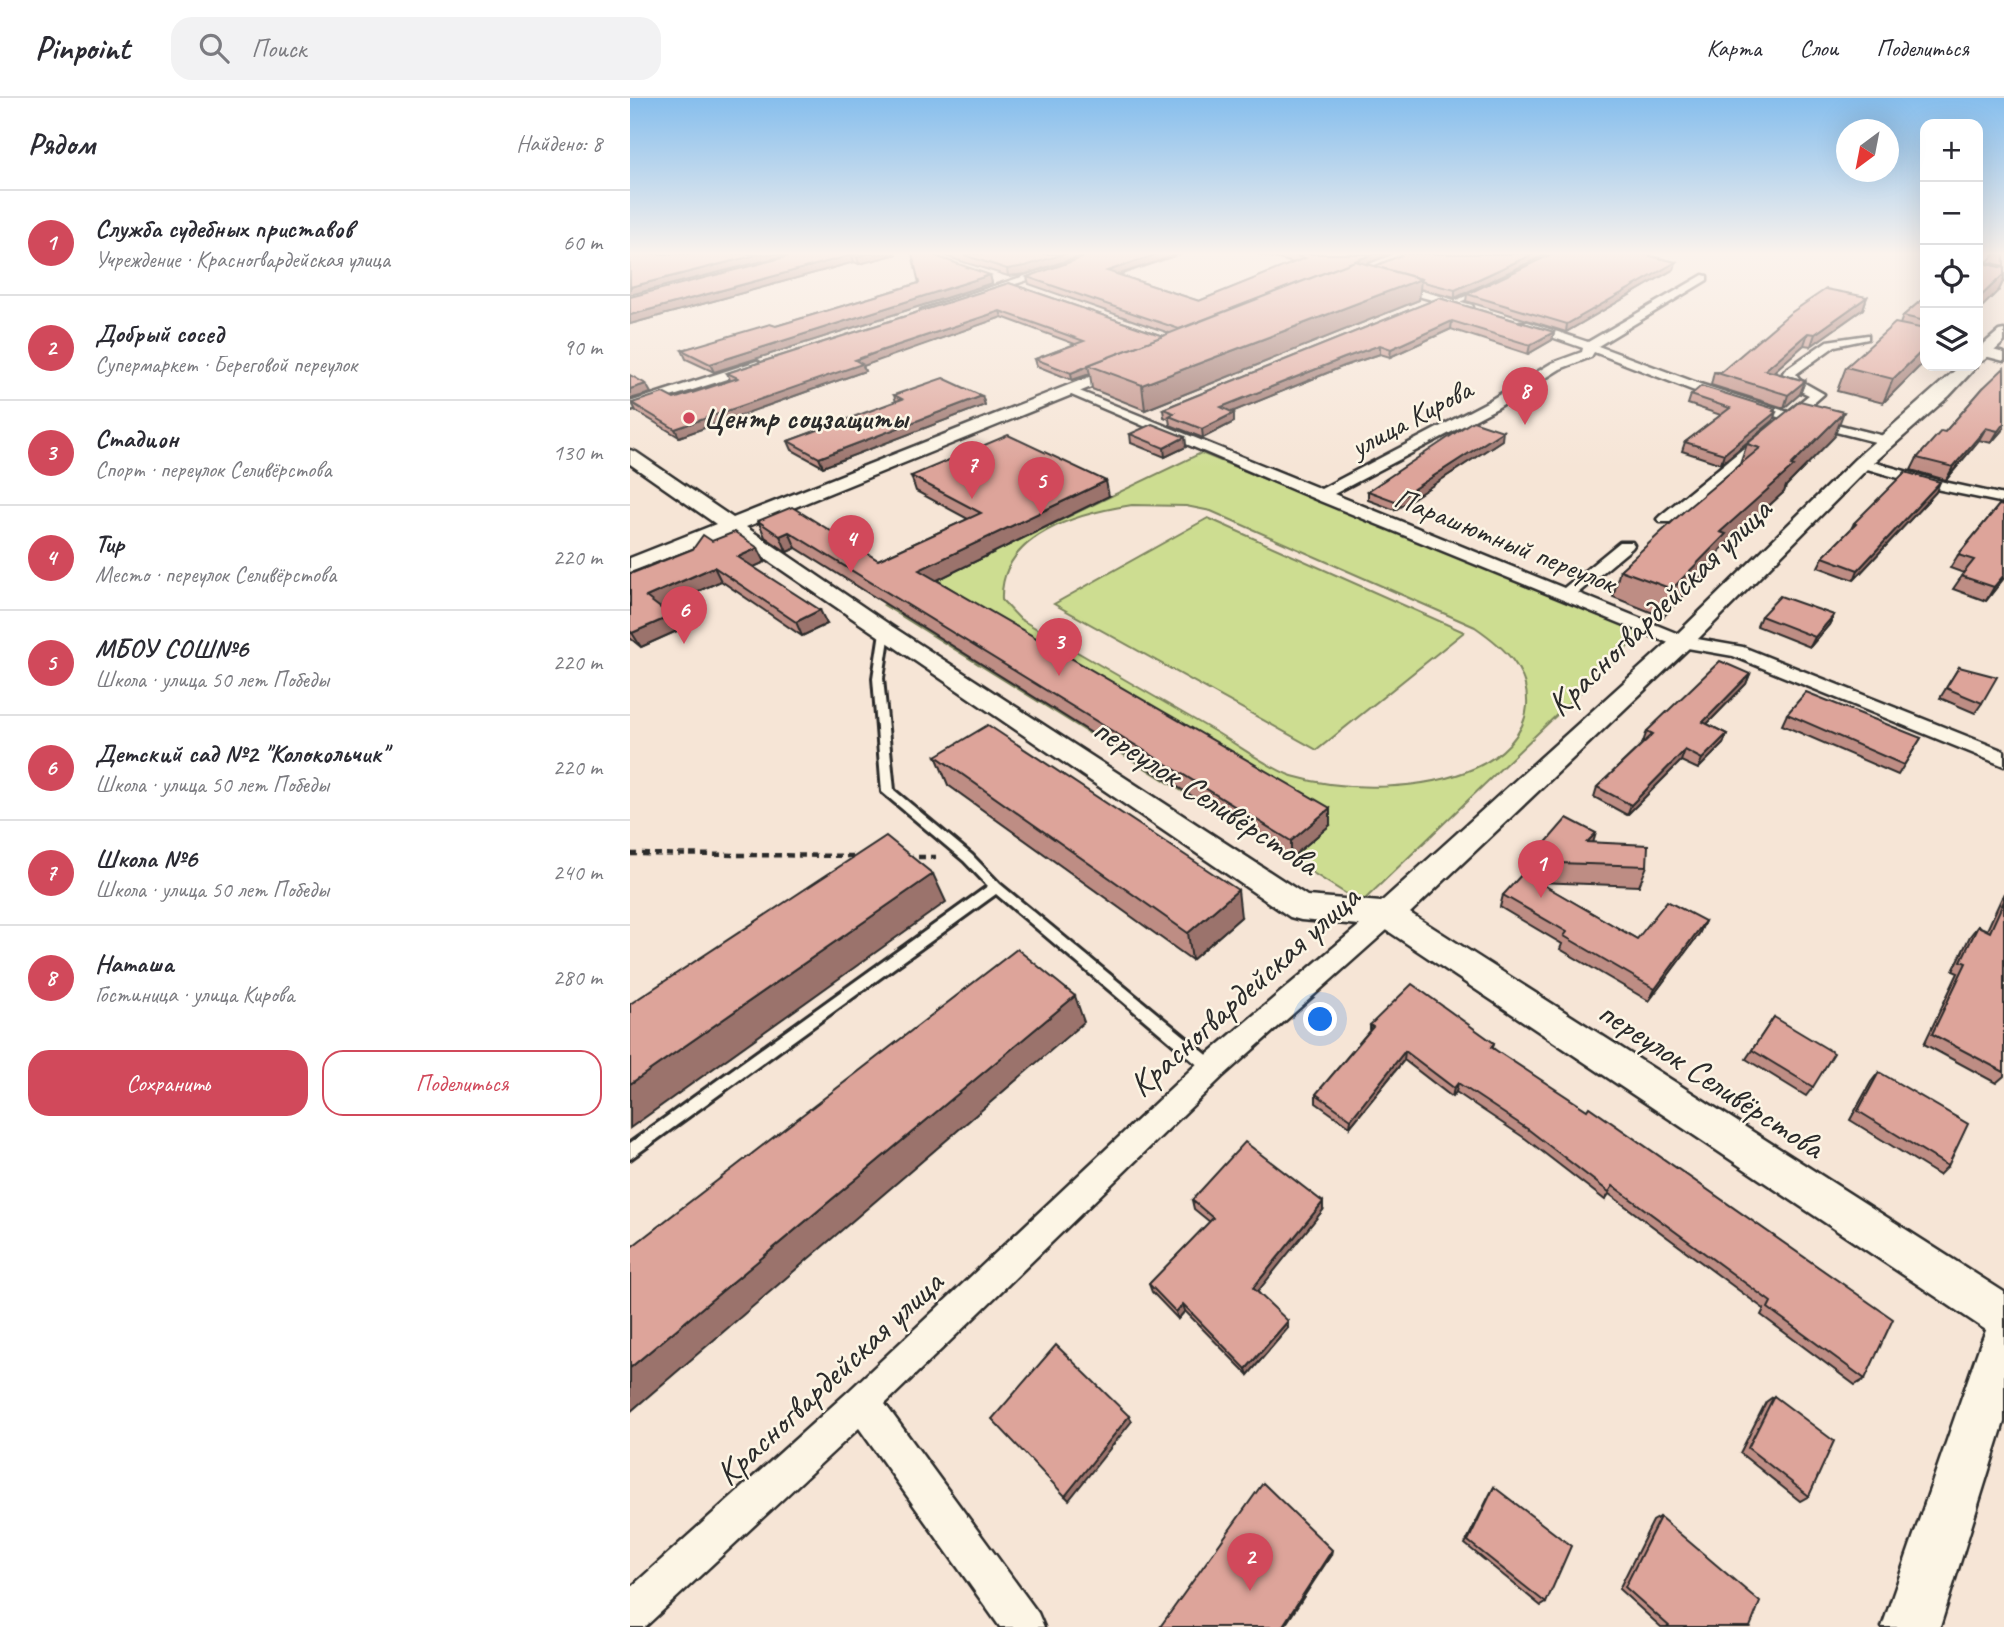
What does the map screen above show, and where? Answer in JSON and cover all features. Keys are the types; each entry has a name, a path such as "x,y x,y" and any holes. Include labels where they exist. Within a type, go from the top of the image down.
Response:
{"main road":[{"path":"1911,1627 2004,1345"}],"street":[{"path":"1527,325 1590,346 1696,387 1791,417 1887,440"},
{"name":"улица Кирова","path":"1320,496 1492,405 1556,366 1587,354 1590,346 1624,325"},
{"name":"Красногвардейская улица","path":"1983,353 2004,334"},
{"path":"1665,519 1818,394 1796,384 1789,373 1831,342 1870,338"},
{"path":"1983,358 2004,357"},
{"path":"630,406 773,359"},
{"path":"630,566 1138,363"},
{"name":"Красногвардейская улица","path":"630,1614 862,1402 1212,1068 1388,915 1682,642 1862,463 1964,371"},
{"name":"Парашютный переулок","path":"1068,391 1146,417 1320,496 1682,642 1737,651 2004,759"},
{"name":"переулок Селивёрстова","path":"630,456 885,632 1301,908 1388,915 2004,1317"},
{"path":"1862,463 1941,486 2004,499"},
{"path":"1565,595 1626,545"},
{"path":"862,1402 1024,1627"}],"lane":[{"path":"885,632 878,678 888,792 968,858 996,887 1212,1068"},
{"path":"630,1153 996,887"}],"path":[{"path":"630,854 860,856"},
{"path":"901,857 968,858"}],"green space":[{"path":"1201,453 1642,633 1361,903 884,605","holes":["1132,505 1186,506 1211,511 1475,627 1505,651 1524,681 1527,693 1525,717 1510,744 1475,768 1454,776 1408,785 1360,787 1292,776 1263,762 1020,619 1002,600 1005,577 1014,558 1028,543 1046,531 1089,514"]},
{"path":"1208,518 1464,632 1317,750 1054,604"}],"building":[{"path":"765,325 832,325 710,364 682,350"},
{"path":"876,325 958,325 855,360 862,364 675,429 632,403 663,393 674,399 738,378 727,373"},
{"path":"1040,325 1132,325 1163,336 1071,373 1035,359 1084,341"},
{"path":"1168,325 1188,325 1179,329"},
{"path":"1190,325 1299,325 1142,385 1088,365"},
{"path":"1371,325 1443,325 1391,349 1380,345 1221,407 1234,413 1202,429 1169,416 1174,413 1163,409"},
{"path":"1466,325 1532,325 1554,332 1530,345"},
{"path":"1776,325 1827,325 1815,334 1808,333 1765,370 1805,381 1788,395 1714,372 1721,372"},
{"path":"1892,325 1920,328 1920,353 1893,379 1846,367"},
{"path":"2004,368 2004,423 1998,431 1986,428 1953,467 1917,458 1941,431 1945,432"},
{"path":"630,375 646,384 630,389"},
{"path":"943,378 982,396 819,458 788,441 902,399 894,395"},
{"path":"1701,386 1775,409 1773,411 1776,412 1724,454 1685,442 1730,408 1691,395"},
{"path":"1800,401 1844,412 1791,465 1794,466 1720,532 1726,534 1672,589 1620,570 1684,511 1760,448 1747,444"},
{"path":"1473,421 1503,431 1395,501 1368,491"},
{"path":"1152,424 1185,437 1164,448 1130,434"},
{"path":"1008,435 1106,481 919,570 1330,808 1291,841 789,532 780,536 758,521 792,507 878,560 981,513 911,476"},
{"path":"1905,472 1940,482 1858,570 1823,557 1856,524 1854,523"},
{"path":"1999,505 2004,506 2004,575 1994,587 1961,576 1974,560 1958,555"},
{"path":"735,532 758,548 738,557 820,610 796,622 714,567 646,597 671,616 632,633 630,631 630,574 693,549 703,535 712,541"},
{"path":"1780,596 1834,615 1815,637 1761,616"},
{"path":"1720,661 1750,674 1703,722 1727,734 1702,759 1685,750 1631,805 1597,787 1653,734 1647,731"},
{"path":"1959,667 1997,677 1982,703 1946,688"},
{"path":"1806,692 1921,738 1904,765 1787,714"},
{"path":"988,725 1238,890 1188,933 936,756"},
{"path":"1567,818 1596,833 1587,842 1648,845 1647,866 1529,862"},
{"path":"886,836 933,874 630,1084 630,1004"},
{"path":"1523,873 1637,939 1667,901 1705,921 1655,989 1564,936 1567,932 1503,895"},
{"path":"2004,901 2004,1072 1932,1034 1966,963 1961,961 1978,926 1990,932"},
{"path":"1017,949 1075,996 630,1368 630,1248"},
{"path":"1412,984 1494,1043 1491,1047 1587,1110 1589,1107 1893,1319 1865,1379 1768,1308 1771,1302 1613,1186 1609,1192 1529,1130 1458,1083 1454,1088 1405,1051 1351,1119 1316,1094 1373,1027 1370,1025"},
{"path":"1774,1017 1834,1053 1813,1087 1752,1050"},
{"path":"1879,1072 1968,1124 1948,1166 1858,1111"},
{"path":"1245,1142 1323,1202 1253,1288 1288,1321 1246,1369 1183,1304 1176,1312 1149,1284 1213,1218 1192,1200"},
{"path":"1056,1345 1129,1416 1065,1496 992,1419"},
{"path":"1774,1396 1834,1441 1809,1496 1748,1448"},
{"path":"1263,1483 1332,1550 1282,1627 1160,1627"},
{"path":"1494,1487 1571,1546 1546,1603 1468,1541"},
{"path":"1660,1517 1760,1602 1750,1627 1670,1627 1625,1587"}],"place":[{"name":"Центр соцзащиты","path":"689,418"},
{"name":"Наташа","path":"1525,425"},
{"name":"Школа №6","path":"972,499"},
{"name":"МБОУ СОШ№6","path":"1041,515"},
{"name":"Тир","path":"851,573"},
{"name":"Детский сад №2 \"Колокольчик\"","path":"684,644"},
{"name":"Стадион","path":"1059,676"},
{"name":"Служба судебных приставов","path":"1541,898"},
{"name":"Добрый сосед","path":"1250,1591"}]}
